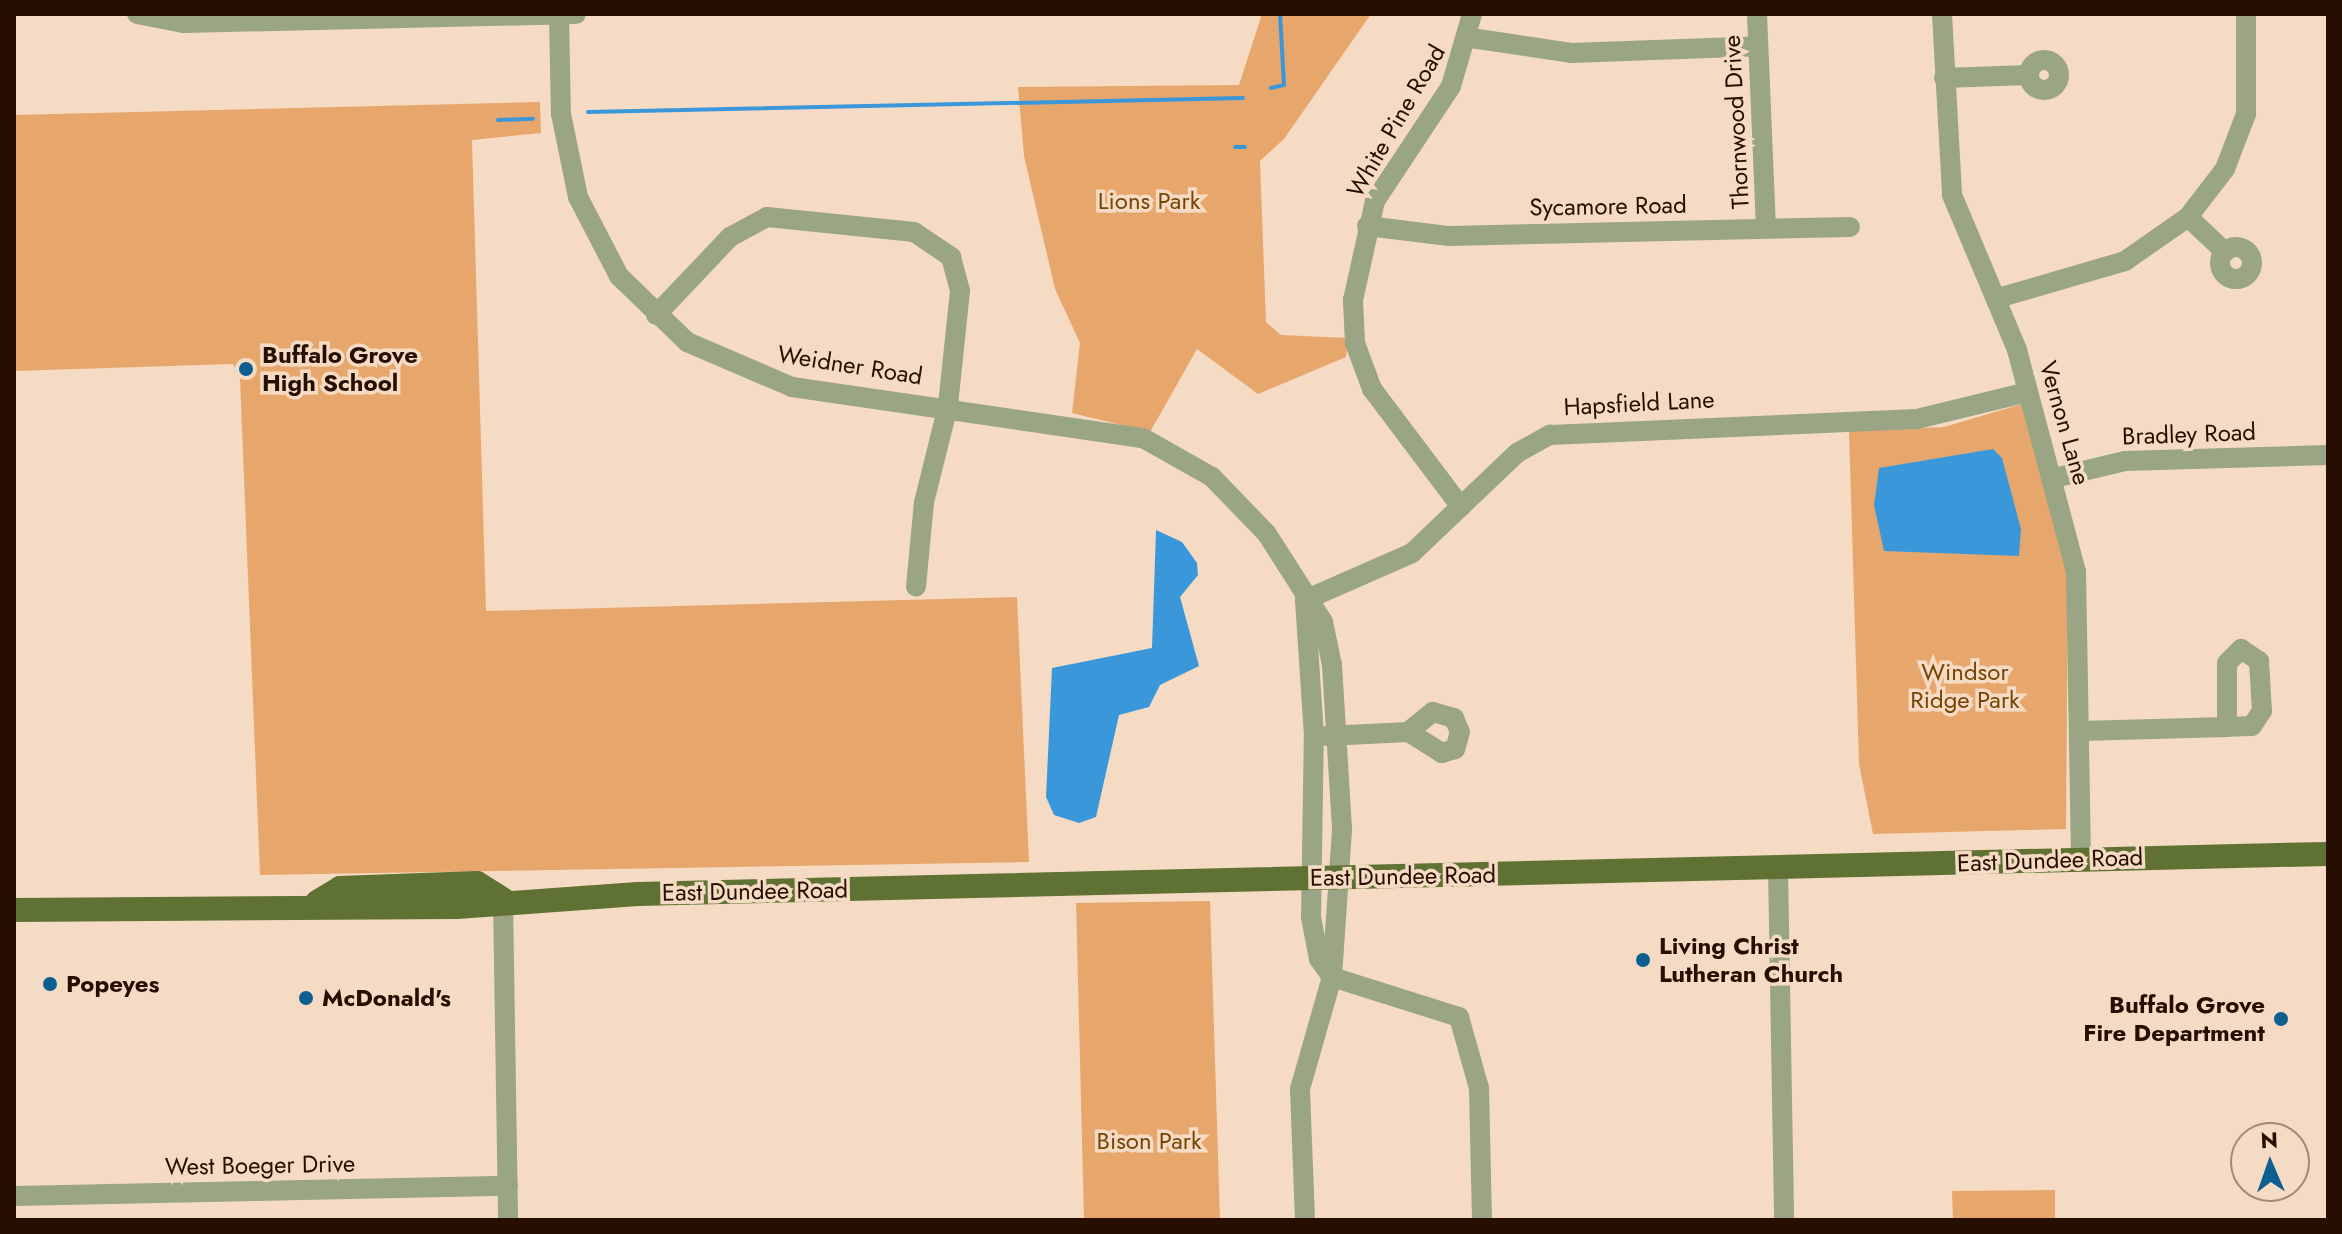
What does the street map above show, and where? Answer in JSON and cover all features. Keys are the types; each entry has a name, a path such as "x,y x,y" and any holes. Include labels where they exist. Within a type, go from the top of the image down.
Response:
{"main road":[{"name":"East Dundee Road","path":"14,910 317,902 369,909 479,906 503,899 529,898 2328,854"}],"street":[{"path":"137,14 183,23 576,14"},
{"name":"Weidner Road","path":"559,14 561,114 578,197 619,276 656,315 723,363 792,387 1116,430 1183,459 1249,512 1297,576 1305,600 1314,736 1310,878 1319,959 1332,977"},
{"name":"White Pine Road","path":"1461,507 1421,462 1360,364 1353,300 1367,226 1386,180 1451,86 1471,38 1472,14"},
{"name":"Thornwood Drive","path":"1757,14 1766,228"},
{"name":"Vernon Lane","path":"1942,14 1952,195 1998,298 2054,478 2076,572 2081,859"},
{"path":"1998,298 2125,261 2188,217 2225,169 2246,114 2246,14"},
{"path":"1471,38 1571,53 1758,46"},
{"path":"1944,78 2028,75"},
{"path":"656,315 730,237 767,217 926,235 951,257 959,280 948,406 924,502 916,587"},
{"path":"2188,217 2225,252"},
{"name":"Sycamore Road","path":"1367,226 1449,236 1850,227"},
{"name":"Hapsfield Lane","path":"1305,600 1412,553 1517,453 1562,432 1917,419 2028,392"},
{"name":"Bradley Road","path":"2054,478 2125,461 2328,455"},
{"name":"Weidner Road","path":"1305,600 1323,622 1339,736 1342,847 1335,878 1332,977 1300,1089 1305,1220"},
{"path":"2081,731 2227,727"},
{"path":"1314,736 1408,732"},
{"path":"1778,868 1784,1220"},
{"path":"506,977 514,969 515,922 529,898"},
{"path":"503,899 508,1220"},
{"path":"1332,977 1459,1017 1479,1088 1482,1220"},
{"name":"West Boeger Drive","path":"14,1196 508,1186"}],"green space":[{"name":"Lions Park","path":"1262,14 1371,14 1284,139 1260,161 1266,322 1281,335 1348,338 1346,357 1258,394 1197,349 1150,432 1072,413 1080,343 1055,289 1024,156 1018,87 1239,85"},
{"name":"Buffalo Grove High School","path":"540,102 541,133 472,140 486,611 1017,597 1029,862 260,875 240,379 233,364 14,371 14,115"},
{"name":"Windsor Ridge Park","path":"2022,404 2068,571 2066,829 1873,834 1859,764 1849,431 1944,427"},
{"name":"Bison Park","path":"1210,901 1220,1220 1084,1220 1076,903"},
{"path":"2055,1190 2055,1220 1953,1220 1952,1191"}],"water":[{"path":"1993,449 2002,458 2021,529 2019,556 1884,551 1874,505 1879,468"},
{"path":"1156,530 1182,542 1197,563 1198,575 1180,597 1199,666 1160,685 1149,707 1119,715 1096,817 1079,823 1054,815 1046,797 1052,668 1152,648"}],"waterway":[{"path":"1271,88 1284,85 1280,14"},
{"path":"588,112 1243,98"},
{"path":"498,120 533,119"},
{"path":"1235,147 1245,147"}],"place":[{"name":"Buffalo Grove High School","path":"246,369"},
{"name":"Living Christ Lutheran Church","path":"1643,960"},
{"name":"Popeyes","path":"50,984"},
{"name":"McDonald's","path":"306,998"},
{"name":"Buffalo Grove Fire Department","path":"2281,1019"}]}
